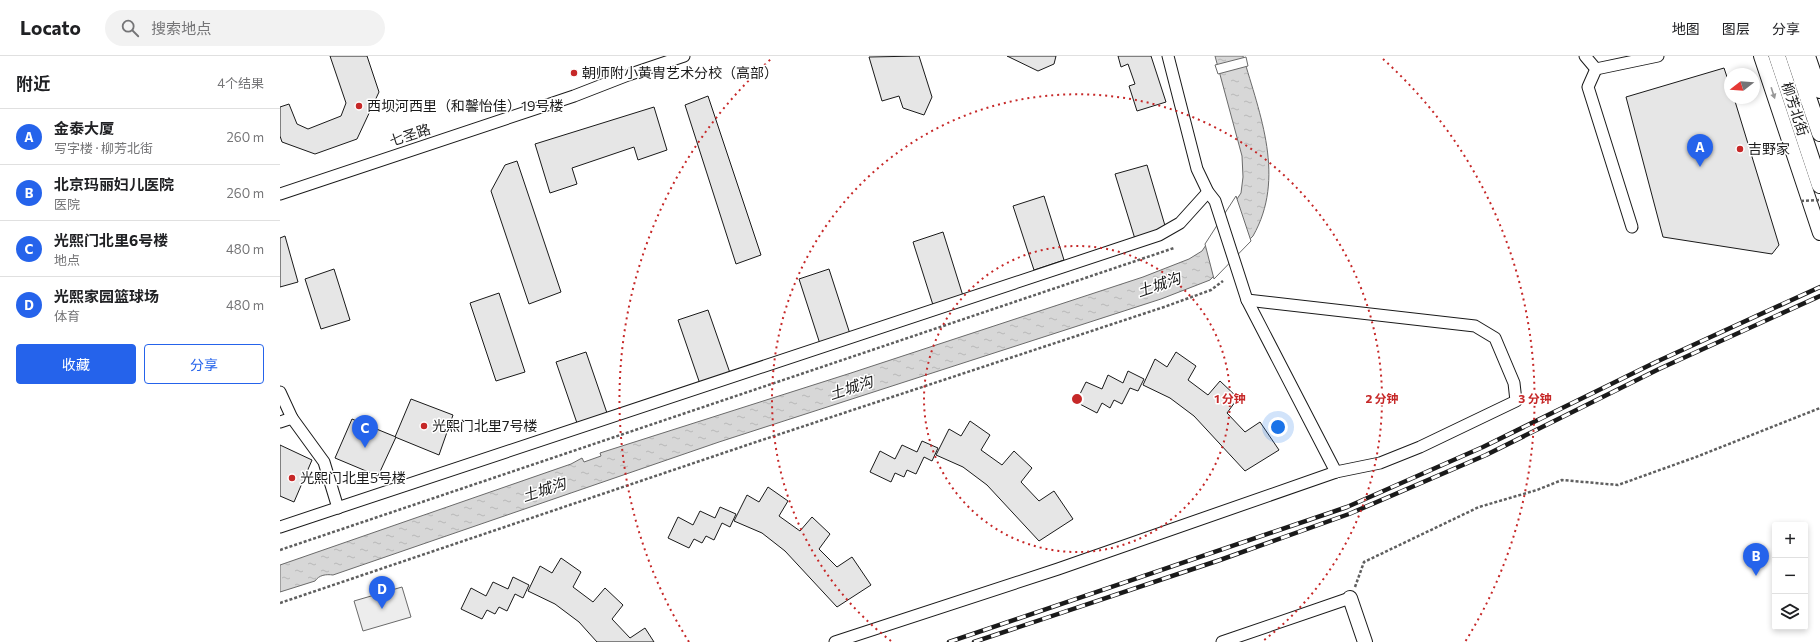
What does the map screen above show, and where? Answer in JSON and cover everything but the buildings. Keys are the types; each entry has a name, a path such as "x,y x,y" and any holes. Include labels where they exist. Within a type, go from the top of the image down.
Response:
{"main road":[{"name":"柳芳北街","path":"1777,56 1820,185"},
{"name":"柳芳北街","path":"1794,56 1820,133"}],"street":[{"name":"七圣路","path":"280,194 574,96 628,74 684,56"},
{"path":"1168,56 1197,169 1208,192 1215,201 1239,271 1247,300 1336,472"},
{"path":"1585,56 1596,69"},
{"path":"1596,69 1658,56"},
{"path":"1761,56 1820,233"},
{"path":"1808,56 1820,91"},
{"path":"1596,69 1588,87 1632,227"},
{"path":"280,527 1159,235 1180,223 1208,192"},
{"path":"835,642 1058,568 1336,472 1380,463 1420,447 1516,401 1514,383 1495,338 1475,326 1247,300"},
{"path":"280,392 292,418 324,462 338,508"},
{"path":"280,422 292,418"},
{"path":"1222,642 1350,598 1366,642"}],"path":[{"path":"1801,201 1820,200"},
{"path":"280,550 1174,248"},
{"path":"280,603 753,443 967,374 1164,307 1211,290 1223,281"},
{"path":"1350,598 1364,562 1479,507 1538,490 1562,480 1618,485 1696,457 1820,408"}],"shaded area":[{"path":"402,587 411,617 363,631 354,601"}],"water":[{"name":"土城沟","path":"1215,56 1243,56 1262,124 1267,146 1269,169 1268,192 1263,214 1253,236 1210,280 1161,299 719,442 333,575 323,575 315,581 280,592 280,565 571,464 582,458 584,462 601,456 600,453 851,373 1143,277 1189,259 1202,251 1241,193 1243,177 1242,156"}],"pier":[{"path":"1246,57 1248,66 1218,74 1215,65"},
{"path":"1236,196 1251,241 1214,279 1205,244"}],"railway":[{"path":"949,642 1347,507 1483,447 1656,362 1820,287"},
{"path":"974,642 1220,560 1349,514 1486,455 1659,369 1820,296"}],"place":[{"name":"朝师附小黄胄艺术分校（高部）","path":"574,73"},
{"name":"西坝河西里（和馨怡佳）19号楼","path":"359,106"},
{"name":"吉野家","path":"1740,149"},
{"name":"金泰大厦","path":"1700,167"},
{"name":"光熙门北里7号楼","path":"424,426"},
{"name":"光熙门北里6号楼","path":"365,448"},
{"name":"光熙门北里5号楼","path":"292,478"},
{"name":"北京玛丽妇儿医院","path":"1756,576"},
{"name":"光熙家园篮球场","path":"382,609"}]}
